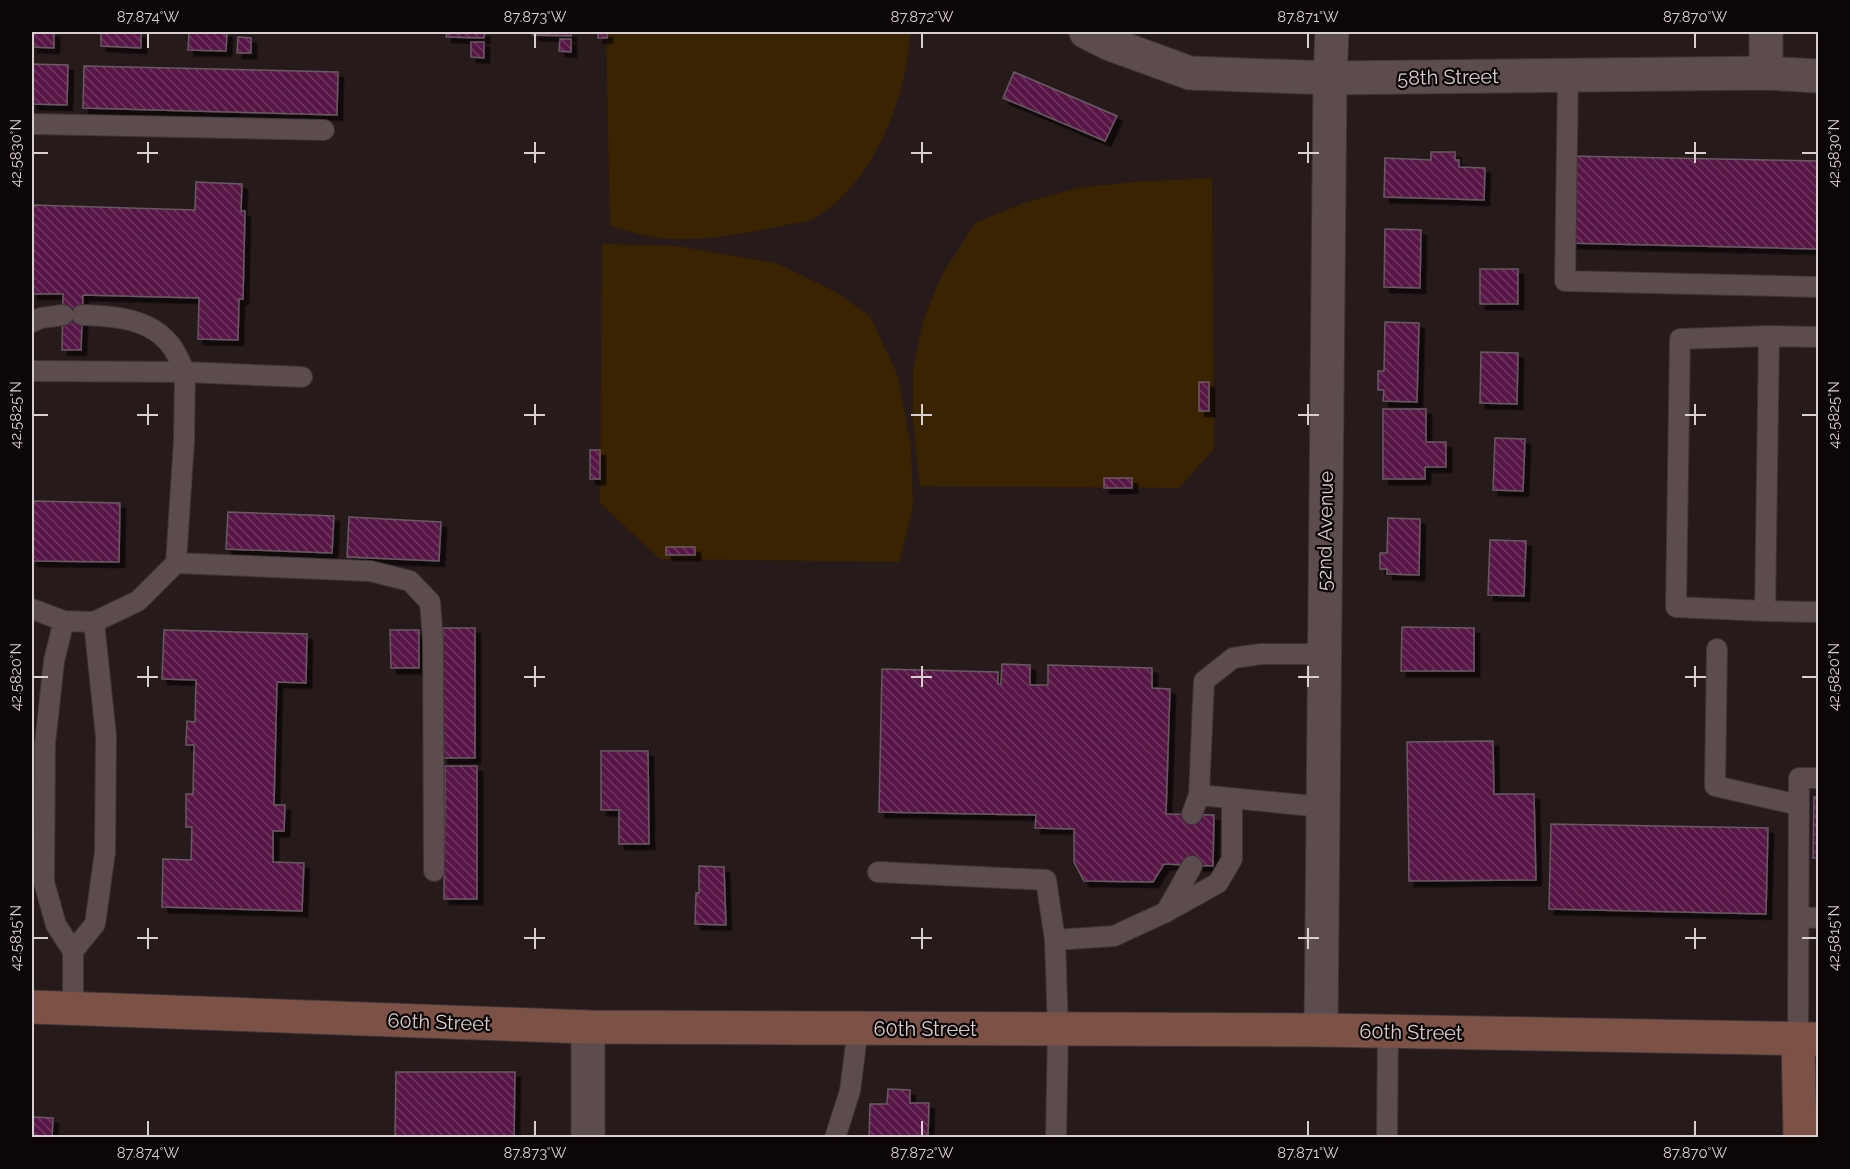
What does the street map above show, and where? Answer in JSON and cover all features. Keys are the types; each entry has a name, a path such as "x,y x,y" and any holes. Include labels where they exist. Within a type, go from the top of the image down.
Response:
{"street":[{"name":"58th Street","path":"1086,32 1110,44 1190,73 1330,78 1766,73 1818,76"},
{"name":"52nd Avenue","path":"1321,1030 1332,32"},
{"path":"1766,32 1766,73"},
{"name":"60th Street","path":"32,1008 588,1027 1321,1030 1808,1039"},
{"path":"588,1027 588,1137"},
{"path":"1800,1137 1808,1039"}],"lane":[{"path":"1568,75 1565,281 1818,287"},
{"path":"32,124 324,130"},
{"path":"32,322 41,318 72,315 118,316 151,327 172,347 185,372 184,441 176,563 138,601 94,622 64,621 32,609"},
{"path":"1765,611 1769,336"},
{"path":"1818,337 1680,339 1676,607 1818,612"},
{"path":"32,371 185,372 303,376"},
{"path":"176,563 370,571 410,581 430,602 433,641 434,871"},
{"path":"64,621 54,661 45,744 44,882 56,925 74,951 73,1009"},
{"path":"74,951 95,924 105,852 106,736 94,622"},
{"path":"1717,649 1716,786 1799,805"},
{"path":"1192,814 1198,795 1204,681 1233,658 1261,654 1324,654"},
{"path":"1808,1039 1799,917 1799,778 1818,778"},
{"path":"1198,795 1323,807"},
{"path":"1055,940 1114,936 1166,912 1218,883 1232,859 1232,798"},
{"path":"1166,912 1192,866"},
{"path":"878,872 1046,880 1055,940 1058,1029 1056,1137"},
{"path":"1799,917 1818,918"},
{"path":"835,1137 850,1091 858,1028"},
{"path":"1388,1032 1388,1137"}],"shaded area":[{"path":"606,32 910,32 908,57 902,84 883,138 853,185 834,204 813,219 803,222 723,236 675,239 653,237 610,226"},
{"path":"1212,178 1214,449 1179,488 920,486 913,420 913,370 924,318 942,275 975,223 1024,203 1077,188"},
{"path":"602,244 677,246 776,263 834,291 870,316 897,374 911,447 913,507 899,562 660,559 600,503"}],"building":[{"path":"32,32 54,32 54,48 32,47"},
{"path":"101,32 141,32 141,48 101,46"},
{"path":"189,32 227,32 226,51 188,50"},
{"path":"447,32 485,32 484,38 446,37"},
{"path":"533,32 571,32 571,36 533,35"},
{"path":"598,32 607,32 607,38 598,38"},
{"path":"238,37 251,38 251,53 237,53"},
{"path":"560,39 571,39 571,52 559,51"},
{"path":"471,42 484,42 484,58 471,57"},
{"path":"32,64 68,65 67,105 32,104"},
{"path":"84,66 338,72 337,115 83,108"},
{"path":"1014,72 1117,116 1105,141 1003,98"},
{"path":"1431,152 1455,152 1455,160 1459,160 1459,167 1485,168 1484,200 1384,197 1385,158 1431,160"},
{"path":"1568,156 1818,161 1818,249 1566,243"},
{"path":"196,182 242,184 241,211 245,211 243,299 239,299 238,340 198,339 199,298 83,295 81,350 62,350 63,294 32,294 32,205 195,210"},
{"path":"1385,229 1421,230 1420,288 1384,287"},
{"path":"1480,269 1518,269 1518,304 1480,304"},
{"path":"1385,322 1419,323 1417,402 1383,401 1384,390 1378,390 1378,371 1384,371"},
{"path":"1481,352 1518,353 1517,404 1480,403"},
{"path":"1199,382 1209,382 1209,411 1199,411"},
{"path":"1383,409 1426,409 1426,442 1446,442 1446,467 1425,467 1425,479 1383,479"},
{"path":"1495,438 1525,439 1523,491 1493,490"},
{"path":"590,450 600,450 600,479 590,479"},
{"path":"1104,478 1132,478 1132,488 1104,488"},
{"path":"32,501 120,503 119,562 32,561"},
{"path":"228,512 334,516 332,553 226,549"},
{"path":"349,517 441,522 439,561 347,557"},
{"path":"1388,518 1420,519 1419,575 1387,574 1387,569 1380,569 1380,553 1387,553"},
{"path":"1490,540 1526,541 1524,596 1488,595"},
{"path":"666,547 695,547 695,555 666,555"},
{"path":"1402,627 1474,628 1474,671 1401,671"},
{"path":"443,628 475,628 475,758 443,758"},
{"path":"164,630 307,634 306,683 277,682 274,805 285,805 284,831 273,831 273,862 304,863 302,911 162,907 163,859 191,860 192,827 186,827 186,794 193,794 194,745 186,745 187,721 195,722 196,680 162,679"},
{"path":"390,630 419,630 419,668 391,668"},
{"path":"1002,664 1030,665 1030,685 1048,685 1048,665 1152,668 1152,688 1170,689 1166,814 1214,815 1213,866 1164,864 1153,882 1084,881 1074,862 1074,829 1035,828 1036,815 879,812 882,669 998,672 998,684 1001,684"},
{"path":"1493,741 1494,794 1534,794 1536,880 1409,881 1407,742"},
{"path":"601,751 648,751 649,844 619,844 619,810 601,810"},
{"path":"445,766 477,766 477,899 444,899"},
{"path":"1814,797 1818,797 1818,858 1813,858"},
{"path":"1551,824 1768,828 1766,914 1549,909"},
{"path":"699,866 724,867 726,925 695,924 696,893 699,893"},
{"path":"396,1072 515,1072 514,1138 395,1138"},
{"path":"888,1089 910,1090 910,1103 929,1103 928,1138 869,1138 870,1104 887,1104"},
{"path":"32,1117 53,1118 52,1138 32,1138"}]}
